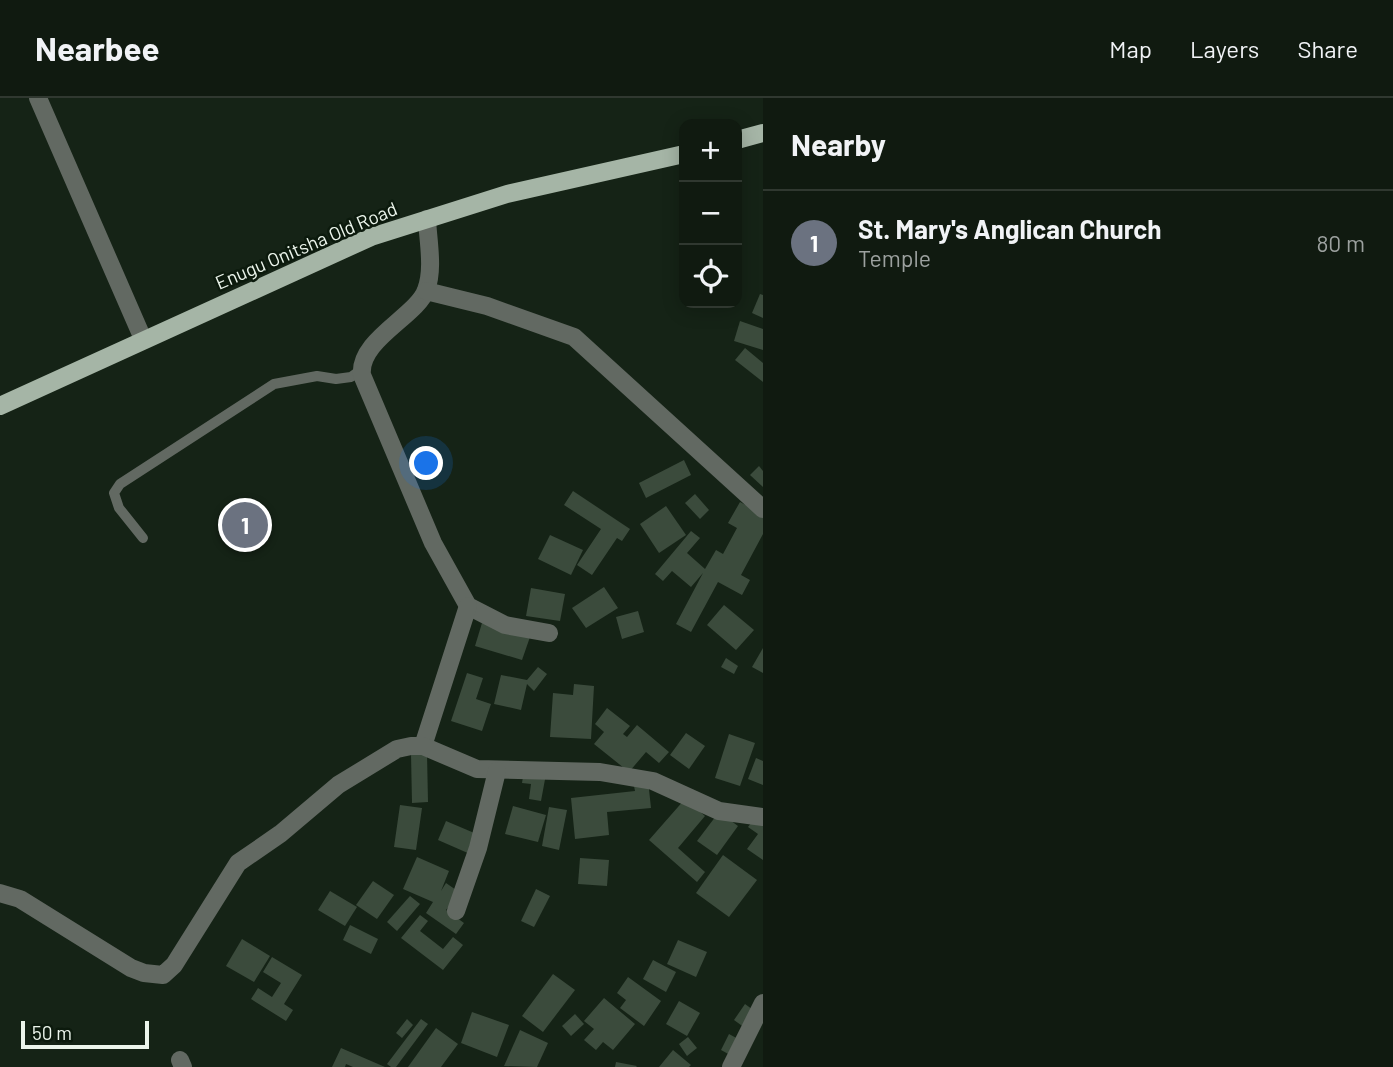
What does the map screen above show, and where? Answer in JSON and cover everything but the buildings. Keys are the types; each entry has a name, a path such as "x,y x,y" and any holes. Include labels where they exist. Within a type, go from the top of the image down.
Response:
{"main road":[{"path":"742,139 763,133"},
{"name":"Enugu Onitsha Old Road","path":"0,406 348,246 506,194 679,155"}],"street":[{"path":"38,98 143,339"},
{"path":"427,219 429,262 426,291 376,343 362,369 433,543 468,606 505,625 548,633"},
{"path":"426,291 487,306 574,337 763,509"},
{"path":"423,746 468,606"},
{"path":"0,893 20,899 131,968 144,973 163,975 174,965 238,863 280,835 318,799 366,766 397,749 423,746 477,769 600,772 653,781 719,811 763,817"},
{"path":"456,911 478,848 497,771"},
{"path":"731,1067 763,1003"}],"lane":[{"path":"143,538 119,508 114,493 120,484 274,384 317,376 336,379 351,377 362,369"}],"place":[{"name":"St. Mary's Anglican Church","path":"245,525"}]}
